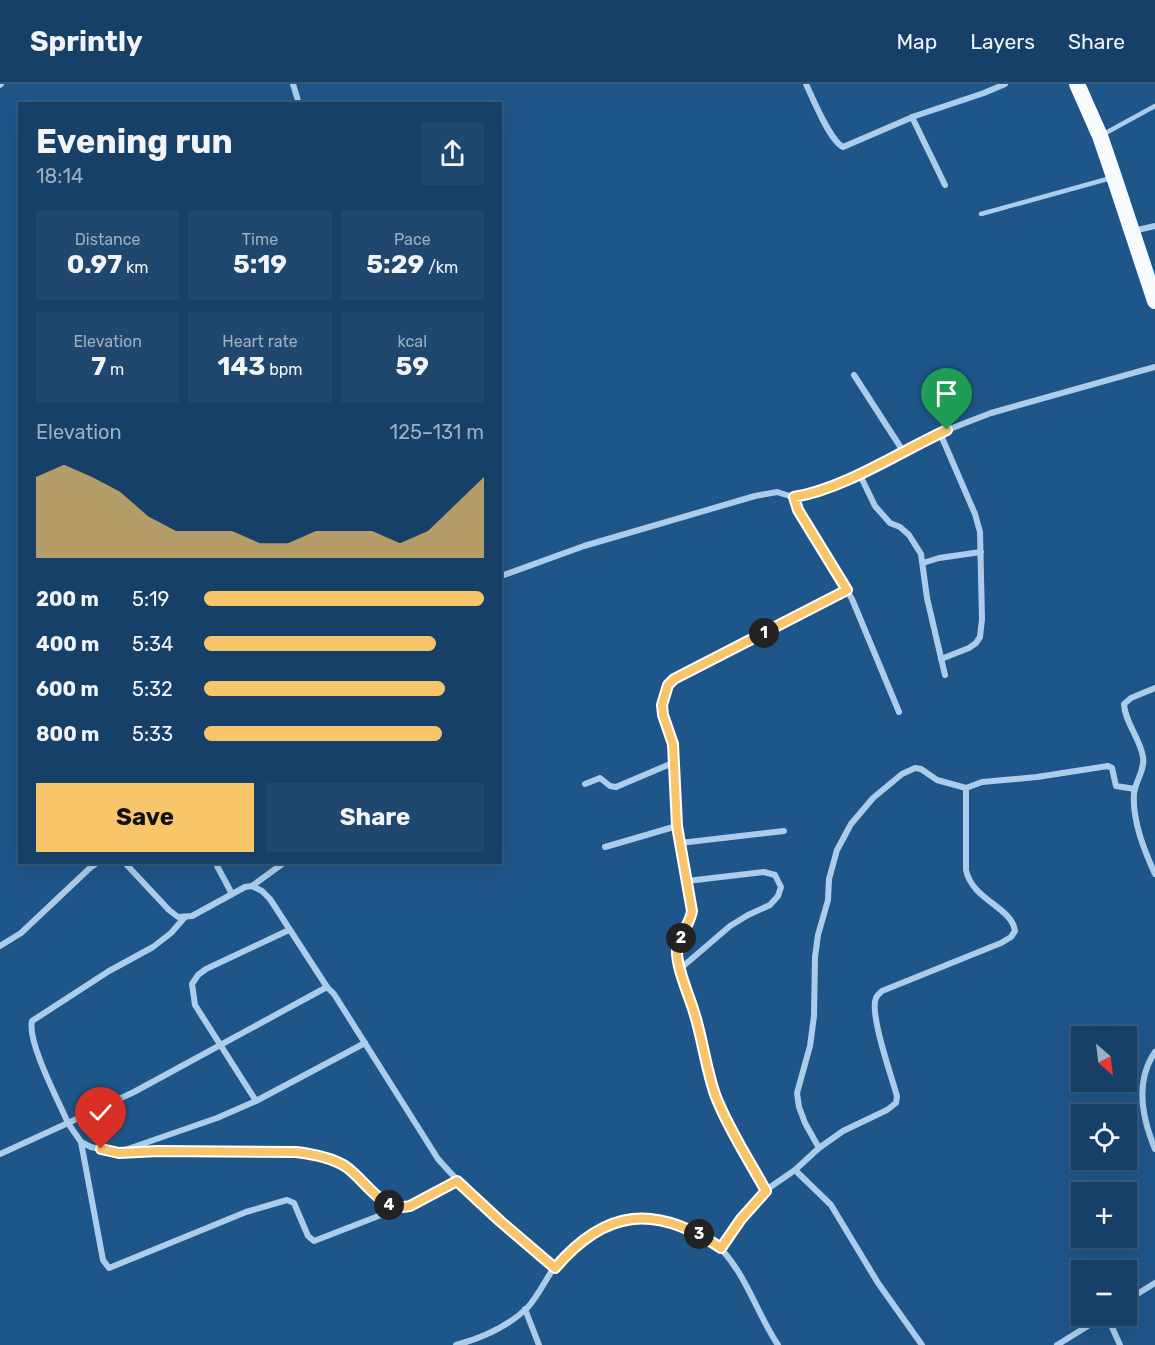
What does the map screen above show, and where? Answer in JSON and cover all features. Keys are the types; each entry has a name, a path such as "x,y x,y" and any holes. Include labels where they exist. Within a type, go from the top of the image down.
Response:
{"highway":[{"path":"1077,84 1100,136 1155,301"}],"street":[{"path":"293,84 298,102"},
{"path":"806,84 838,145 843,147 912,117 1005,84"},
{"path":"912,117 945,185"},
{"path":"1132,231 1155,226"},
{"path":"502,576 584,546 755,496 777,492 794,497 810,494 859,473 940,433 991,413 1155,367"},
{"path":"854,375 903,451"},
{"path":"940,433 975,514 980,532 981,552 980,637 969,648 941,659"},
{"path":"859,473 875,506 890,523 900,527 909,535 921,554 927,598 945,675"},
{"path":"794,497 798,510 847,590 899,712"},
{"path":"923,563 939,558 981,552"},
{"path":"766,1191 729,1126 716,1096 677,950 690,922 692,911 677,826 673,744 662,705 668,685 674,679 847,590"},
{"path":"1155,688 1124,704 1124,712 1143,756 1143,767 1135,789 1135,808 1140,833 1155,874"},
{"path":"585,784 600,778 610,786 616,787 675,762"},
{"path":"819,1148 805,1124 797,1093 810,1046 814,1016 815,957 818,935 826,911 829,879 837,850 851,824 873,798 902,774 915,768 921,769 938,780 966,788 982,782 1036,777 1108,766 1114,773 1116,786 1135,789"},
{"path":"721,1248 741,1219 766,1191 843,1131 887,1110 896,1103 897,1096 880,1039 874,1009 875,998 882,991 1001,944 1011,938 1016,931 1011,920 972,887 968,879 966,870 966,788"},
{"path":"605,847 677,826"},
{"path":"681,843 784,831"},
{"path":"0,946 21,933 96,864"},
{"path":"126,864 178,917 192,916 252,886 282,864"},
{"path":"216,864 232,894"},
{"path":"681,968 730,926 770,905 778,896 781,887 775,875 764,872 687,880"},
{"path":"252,886 262,891 270,899 327,987 334,994 438,1159 457,1181 555,1268"},
{"path":"185,917 171,933 153,947 109,971 32,1021 35,1047 68,1123 81,1142 103,1260 109,1268 246,1212 287,1200 294,1203 308,1236 314,1241 399,1208 410,1206 457,1181"},
{"path":"256,1101 195,1005 192,984 206,969 289,930"},
{"path":"0,1154 134,1092 327,987"},
{"path":"119,1153 217,1118 256,1101 365,1043"},
{"path":"1155,1052 1148,1062 1142,1083 1143,1106 1155,1149"},
{"path":"81,1142 91,1147 119,1153 284,1151 315,1154 345,1167 387,1204 399,1208"},
{"path":"795,1170 831,1205 878,1283 922,1345"},
{"path":"456,1345 492,1332 512,1320 525,1309 555,1268 584,1238 618,1221 640,1217 669,1222 692,1230 721,1248 740,1274 778,1345"},
{"path":"1137,1294 1155,1283"},
{"path":"525,1309 539,1345"},
{"path":"1057,1345 1089,1326"},
{"path":"1111,1326 1120,1345"}],"lane":[{"path":"1100,136 1155,105"},
{"path":"981,214 1114,177"}],"route":[{"path":"101,1149 119,1153 158,1151 315,1154 345,1167 387,1204 401,1208 410,1206 457,1181 555,1268 584,1238 618,1221 640,1217 669,1222 692,1230 721,1248 741,1219 766,1191 729,1126 716,1096 678,959 677,950 690,922 692,911 677,826 673,744 663,715 662,705 665,693 668,685 674,679 847,590 798,510 794,497 810,494 851,477 947,430"}]}
